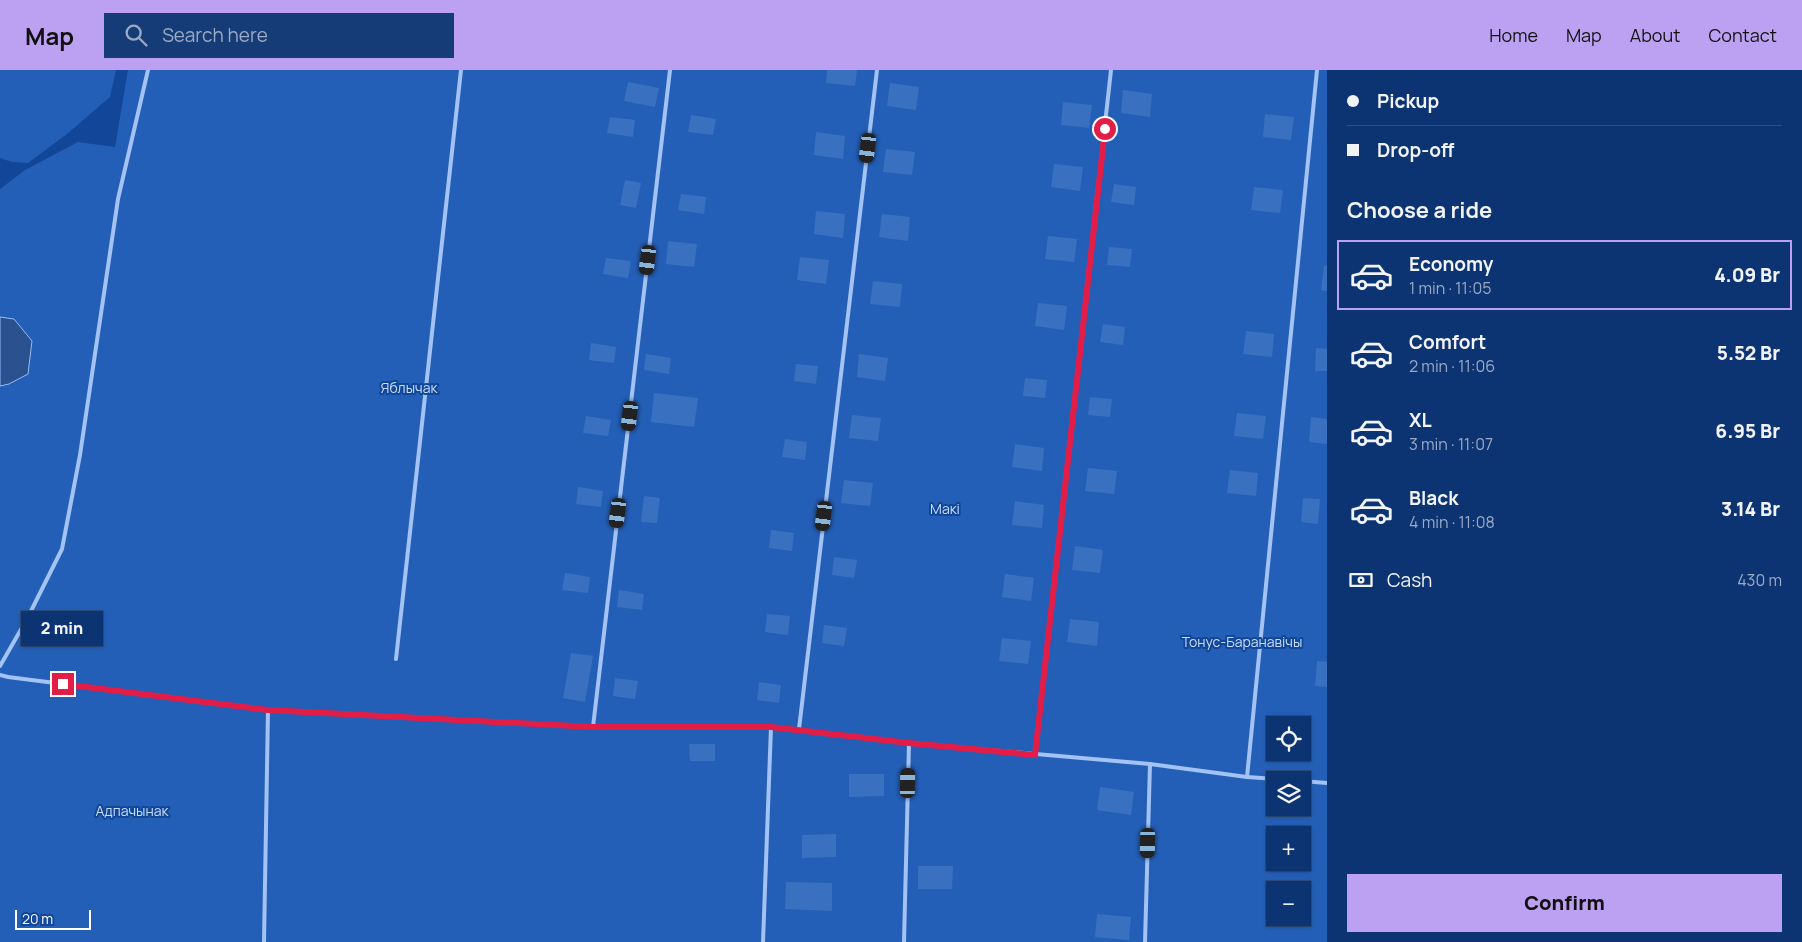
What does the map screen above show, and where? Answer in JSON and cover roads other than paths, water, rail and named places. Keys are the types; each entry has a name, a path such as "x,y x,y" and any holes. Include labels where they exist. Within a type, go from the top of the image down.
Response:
{"lane":[{"path":"0,666 28,619 62,550 80,455 118,199 148,70"},
{"path":"396,659 461,70"},
{"path":"593,727 670,70"},
{"path":"798,729 877,70"},
{"path":"1035,755 1111,70"},
{"path":"1247,777 1317,70"},
{"path":"0,674 8,677 268,710 593,727 771,727 909,743 1150,764 1266,778"},
{"path":"264,942 268,710"},
{"path":"763,942 771,727"},
{"path":"904,942 909,743"},
{"path":"1145,942 1150,764"},
{"path":"1311,781 1327,782"}],"park label":[{"name":"Яблычак","path":"409,388"},
{"name":"Макі","path":"945,509"},
{"name":"Тонус-Баранавічы","path":"1242,642"},
{"name":"Адпачынак","path":"132,811"}]}
